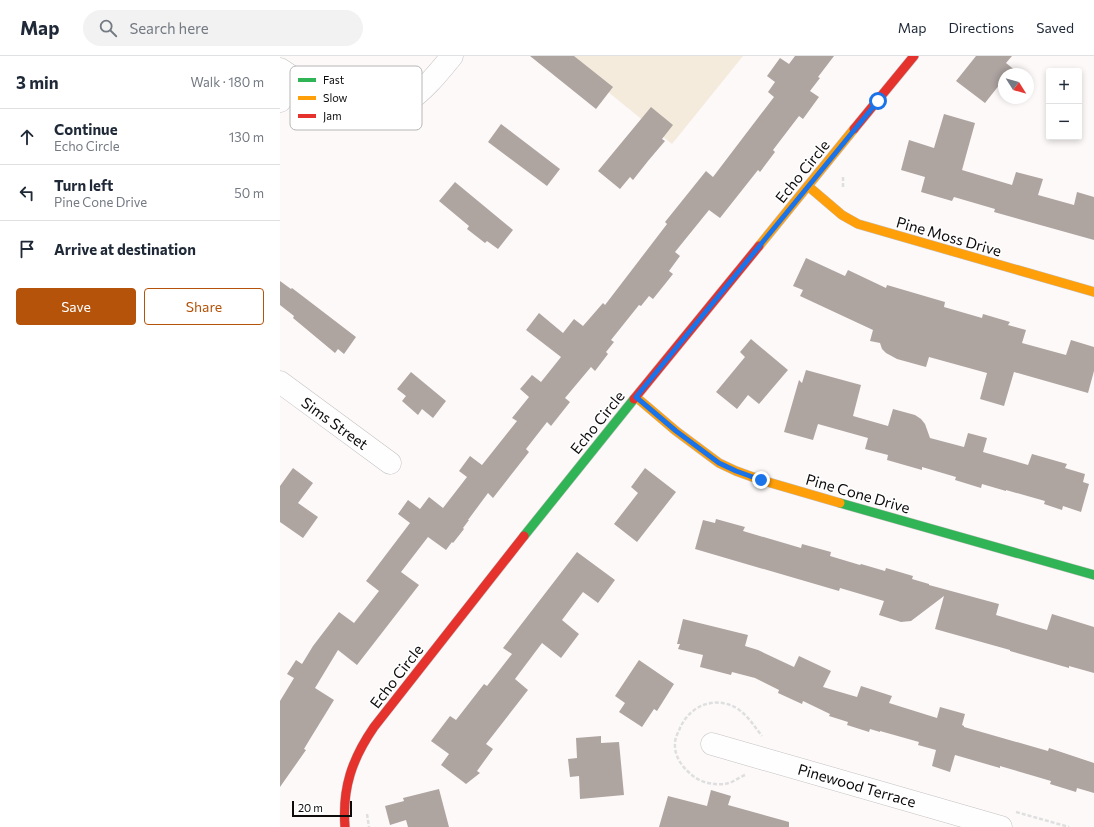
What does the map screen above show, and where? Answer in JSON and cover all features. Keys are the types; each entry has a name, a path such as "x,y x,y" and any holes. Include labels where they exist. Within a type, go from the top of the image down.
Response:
{"street":[{"path":"422,88 452,56"},
{"name":"Echo Circle","path":"345,827 344,816 348,784 352,769 361,746 374,727 544,510 914,56"},
{"path":"280,101 287,74"},
{"name":"Pine Moss Drive","path":"808,186 842,215 858,224 1094,292"},
{"name":"Sims Street","path":"280,382 390,463"},
{"name":"Pine Cone Drive","path":"636,397 719,463 736,471 761,480 1094,575"},
{"name":"Pinewood Terrace","path":"712,744 1001,827"}],"path":[{"path":"844,172 842,180 843,188 846,192"}],"shaded area":[{"path":"564,56 743,56 672,144"}],"building":[{"path":"530,56 574,56 613,87 596,109"},
{"path":"795,56 834,56 818,77 820,78 810,91 819,97 803,119 799,116 773,150 775,152 760,172 758,170 720,218 709,210 675,252 680,256 669,271 673,274 653,299 649,296 641,306 639,305 611,340 614,342 606,352 608,354 595,371 591,367 565,398 570,402 551,426 547,422 526,449 529,452 493,498 488,493 468,520 463,528 464,529 446,550 428,537 401,572 419,585 357,665 338,650 315,688 334,700 304,749 306,750 280,787 280,701 294,678 287,674 296,660 302,664 313,646 339,612 354,623 379,591 366,581 410,523 398,514 408,500 420,509 429,497 443,508 467,477 459,471 470,456 482,465 517,421 512,418 529,397 520,389 532,375 541,382 561,357 526,330 539,313 563,333 574,319 583,326 603,303 605,305 667,224 665,222 706,171 713,177 774,97 768,92 775,82 767,76 780,58 789,64"},
{"path":"976,56 1012,56 1006,63 1012,68 998,68 998,87 985,103 956,81"},
{"path":"651,107 673,125 662,139 665,141 633,180 630,177 620,189 598,171"},
{"path":"944,114 975,123 962,170 1012,185 1016,172 1043,179 1038,195 1074,205 1077,192 1094,197 1094,240 994,212 995,209 954,197 952,201 921,192 925,177 901,170 909,140 934,148"},
{"path":"501,124 560,169 547,186 488,142"},
{"path":"455,182 513,230 498,249 487,241 485,243 467,229 469,226 439,201"},
{"path":"806,258 845,276 848,270 886,288 887,285 945,302 944,307 982,318 983,314 1010,322 1008,325 1026,330 1022,343 1066,355 1071,340 1094,347 1094,371 1088,393 1014,372 1004,406 980,399 987,373 929,357 926,367 897,359 886,353 882,349 880,343 870,341 873,330 800,296 803,290 793,286"},
{"path":"280,281 291,289 292,288 356,337 344,354 338,349 335,353 293,318 294,316 280,305"},
{"path":"751,339 788,370 759,404 748,395 737,409 716,392 745,357 740,352"},
{"path":"806,370 861,385 853,416 888,426 893,409 915,415 921,419 925,424 930,438 964,447 968,433 987,438 983,452 1028,465 1032,454 1067,464 1065,468 1085,474 1083,482 1089,484 1081,512 1063,506 1062,510 1044,504 1045,501 982,484 981,488 955,480 956,477 922,467 922,470 887,460 888,455 865,449 868,438 818,424 813,440 784,432 799,380 802,383"},
{"path":"411,372 446,401 433,418 422,409 418,415 402,401 406,396 397,389"},
{"path":"293,468 313,483 298,503 318,517 303,538 280,522 280,486"},
{"path":"645,468 676,492 637,542 614,524 638,493 631,487"},
{"path":"716,519 745,527 743,531 801,548 802,544 831,552 830,556 885,571 886,568 913,576 912,579 929,585 999,604 996,615 1047,630 1052,614 1094,627 1094,673 1069,666 1069,668 935,629 944,596 911,621 901,622 879,615 884,601 840,588 839,591 695,549 703,520 715,523"},
{"path":"577,552 615,580 598,603 583,592 562,620 579,634 561,658 542,643 515,679 528,690 486,744 493,749 477,771 480,773 466,784 441,765 449,754 431,741 450,716 456,720 484,684 487,686 512,654 503,648"},
{"path":"683,619 748,635 745,646 758,650 794,667 799,656 831,671 823,687 857,697 861,686 892,696 889,703 937,718 940,707 965,714 962,725 964,727 1048,751 1049,748 1094,763 1094,793 1077,788 1076,792 1050,784 1051,781 955,755 950,772 932,766 936,750 918,745 919,742 870,729 869,732 847,725 848,722 829,716 830,714 803,701 802,704 778,693 779,690 755,678 732,672 731,675 700,667 703,655 678,649 680,644 677,644"},
{"path":"639,660 674,684 657,711 654,709 642,727 619,712 625,703 615,696"},
{"path":"601,736 601,743 619,742 624,795 580,799 579,776 570,777 568,759 577,758 576,738"},
{"path":"439,789 449,827 408,827 406,820 390,825 385,806 404,801 403,798"},
{"path":"711,790 731,796 728,805 789,822 789,827 659,827 668,796 707,806"}],"traffic: fast":[{"path":"524,536 634,399"},
{"path":"840,503 1094,575"}],"traffic: slow":[{"path":"759,246 854,129"},
{"path":"808,186 842,215 858,224 1094,292"},
{"path":"636,397 676,431 719,463 761,480 840,503"}],"traffic: jam":[{"path":"854,129 914,56"},
{"path":"634,399 759,246"},
{"path":"345,827 345,799 350,774 354,762 366,739 524,536"}],"route":[{"path":"761,480 719,463 676,431 636,397 878,101"}]}
